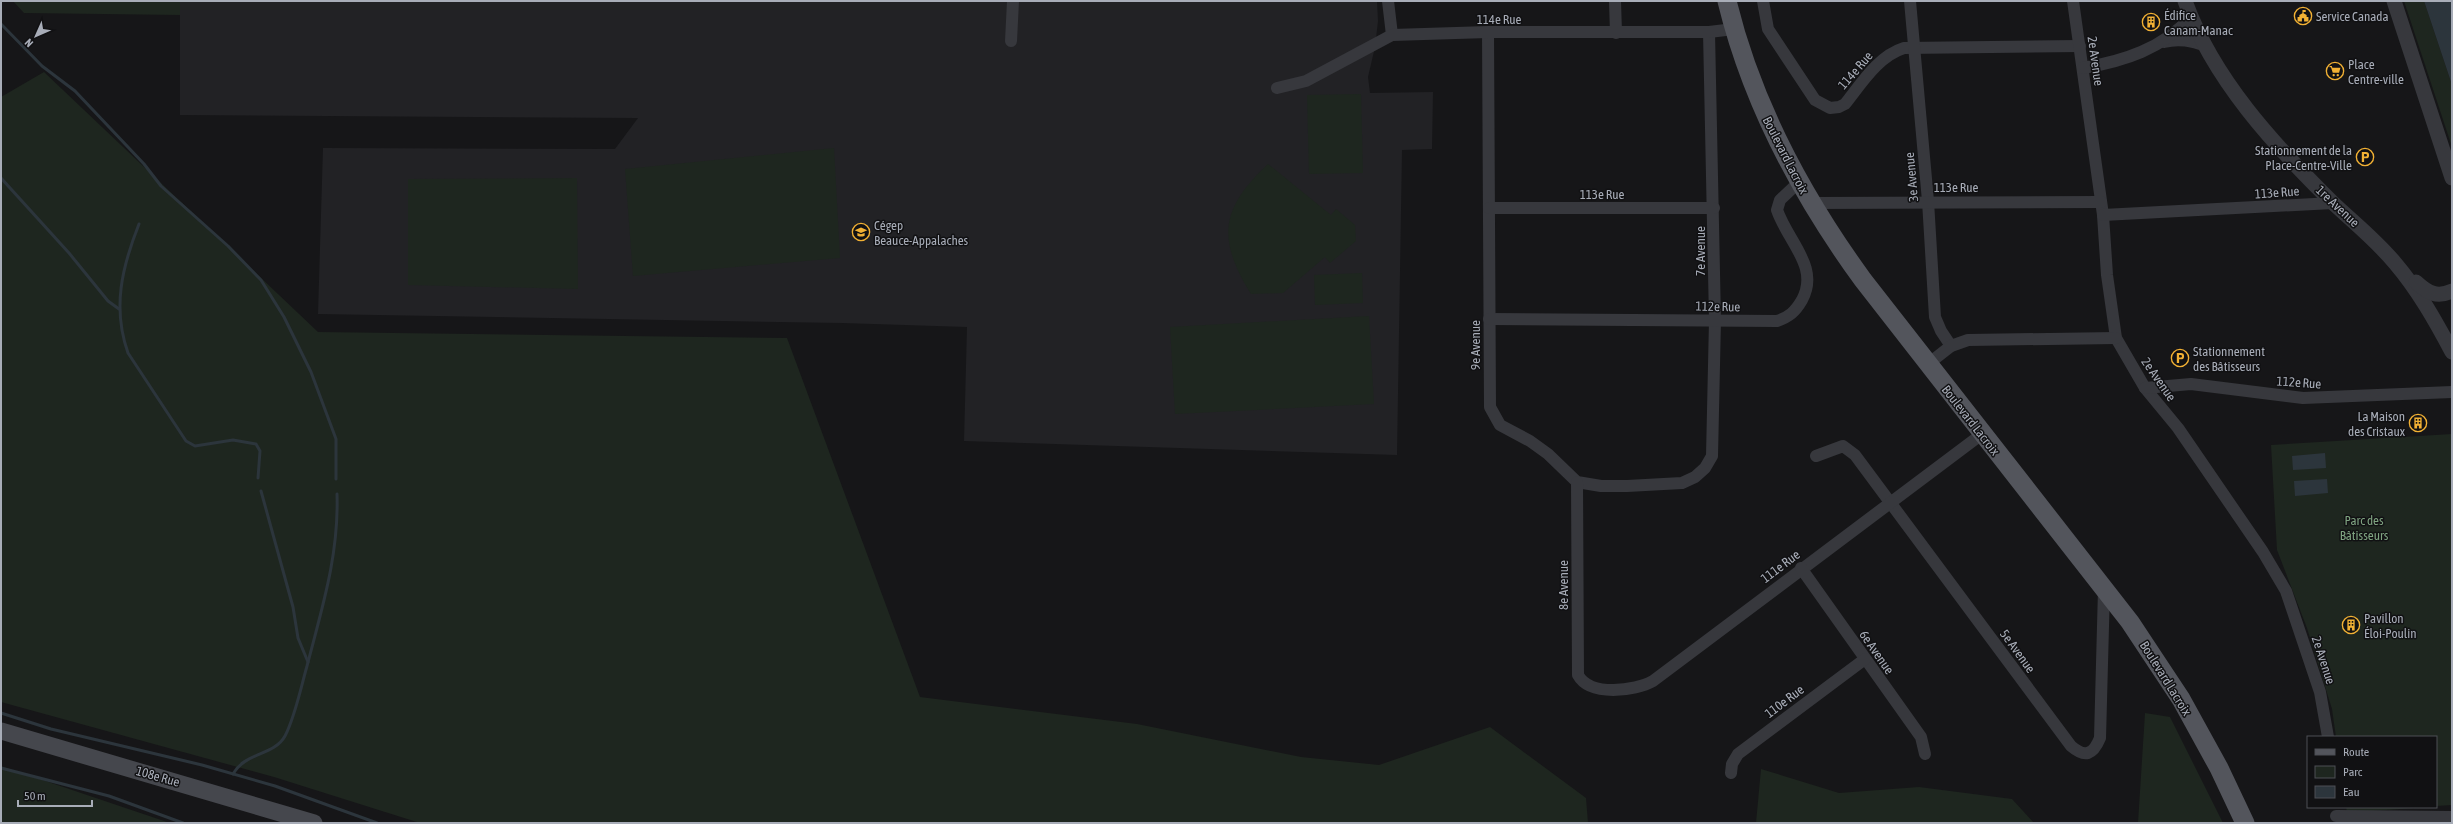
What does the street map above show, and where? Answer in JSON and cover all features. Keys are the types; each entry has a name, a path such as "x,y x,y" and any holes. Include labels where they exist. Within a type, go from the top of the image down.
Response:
{"main road":[{"name":"Boulevard Lacroix","path":"1727,1 1734,29 1764,111 1780,149 1798,183 1839,247 1982,434 2130,622 2181,699 2219,768 2245,823"},
{"name":"108e Rue","path":"1,731 314,823"}],"street":[{"path":"1011,41 1013,1"},
{"path":"1388,1 1392,35"},
{"path":"1615,1 1616,33"},
{"name":"114e Rue","path":"1763,1 1765,18 1771,34 1815,100 1830,108 1839,107 1844,104 1882,60 1895,51 1913,47 2080,46"},
{"name":"3e Avenue","path":"1910,1 1928,201 1935,317 1941,332 1951,346"},
{"name":"2e Avenue","path":"2073,1 2103,215 2106,275 2116,338 2145,388 2178,428 2264,552 2286,591 2320,692 2328,736"},
{"name":"1re Avenue","path":"2185,1 2191,18 2206,46 2234,92 2286,155 2333,203 2372,237 2395,262 2422,298 2452,352"},
{"path":"2394,1 2452,178"},
{"path":"2083,68 2116,63 2135,56 2157,44 2182,27 2191,18"},
{"name":"114e Rue","path":"1277,88 1306,81 1392,35 1488,32 1709,32 1734,29"},
{"name":"9e Avenue","path":"1488,32 1490,407 1500,425 1530,441 1548,454 1577,482"},
{"name":"7e Avenue","path":"1577,482 1601,486 1682,483 1695,478 1705,468 1712,456 1715,320 1714,208 1709,32"},
{"path":"2157,44 2174,40 2191,41 2206,46"},
{"name":"112e Rue","path":"1489,319 1777,321 1787,318 1797,308 1807,291 1808,275 1806,268 1777,210 1780,200 1798,183"},
{"name":"113e Rue","path":"1812,203 1928,201 2101,202"},
{"name":"113e Rue","path":"2103,215 2333,203"},
{"name":"113e Rue","path":"1489,208 1714,208"},
{"path":"2395,262 2425,291 2443,295 2452,291"},
{"path":"1928,364 1951,346 1968,340 2116,338"},
{"name":"112e Rue","path":"2145,388 2191,384 2303,398 2452,392"},
{"name":"111e Rue","path":"1586,684 1594,688 1615,690 1643,686 1982,434"},
{"name":"5e Avenue","path":"1816,456 1843,446 1850,450 1891,502 2071,746 2080,753 2087,755 2092,752 2100,738 2104,589"},
{"name":"8e Avenue","path":"1577,482 1578,676 1586,684"},
{"name":"6e Avenue","path":"1801,568 1921,737 1925,754"},
{"name":"110e Rue","path":"1731,773 1732,764 1738,754 1865,659"},
{"path":"2335,815 2452,817"}],"shaded area":[{"name":"Cégep Beauce-Appalaches","path":"180,1 1377,1 1378,21 1375,47 1368,77 1370,93 1433,92 1432,149 1402,150 1397,455 964,441 967,327 842,323 318,314 323,148 615,149 638,118 180,115"}],"green space":[{"path":"13,1 180,1 180,15 24,13"},
{"path":"2404,1 2424,1 2452,85 2452,147"},
{"path":"44,72 318,332 787,338 920,697 1137,724 1301,757 1379,765 1490,727 1586,798 1588,823 420,823 274,777 1,702 1,97"},
{"path":"1361,94 1363,173 1309,174 1307,95"},
{"path":"834,148 840,258 633,276 625,169"},
{"path":"1268,164 1331,215 1336,209 1355,225 1356,241 1330,263 1325,257 1283,293 1251,294 1233,257 1229,241 1229,225 1233,210 1240,196 1252,180"},
{"path":"577,178 578,289 408,285 408,179"},
{"path":"1362,273 1363,303 1315,305 1314,275"},
{"path":"1369,316 1374,404 1175,414 1170,327"},
{"name":"Parc des Bâtisseurs","path":"2452,434 2452,805 2437,806 2437,736 2336,736 2332,709 2307,628 2277,550 2271,445"},
{"path":"2145,713 2170,717 2223,823 2138,823"},
{"path":"1,766 170,823 1,823"},
{"path":"1761,769 1839,793 1919,787 2012,799 2034,823 1756,823"},
{"path":"2346,808 2414,808 2347,813"}],"water":[{"path":"2424,1 2452,1 2452,85"},
{"path":"2325,453 2326,468 2293,470 2292,456"},
{"path":"2327,479 2328,493 2295,496 2294,481"}],"waterway":[{"path":"1,24 42,66 75,91 144,164 161,186 228,246 261,280 284,317 311,372 336,439 336,479"},
{"path":"1,178 69,253 108,301 119,309"},
{"path":"139,224 128,256 121,288 121,320 123,336 128,353 186,441 195,446 233,440 256,444 260,451 258,478"},
{"path":"261,491 293,607 298,638 308,662"},
{"path":"233,774 238,767 245,762 267,751 280,742 285,736 292,720 298,702 328,581 335,538 337,494"},
{"path":"1,713 51,729 202,765 275,786 377,823"},
{"path":"1,768 109,796 183,823"}],"place":[{"name":"Service Canada","path":"2303,16"},
{"name":"Édifice Canam-Manac","path":"2151,22"},
{"name":"Place Centre-ville","path":"2335,71"},
{"name":"Stationnement de la Place-Centre-Ville","path":"2365,157"},
{"name":"Cégep Beauce-Appalaches","path":"861,232"},
{"name":"Stationnement des Bâtisseurs","path":"2180,358"},
{"name":"La Maison des Cristaux","path":"2418,423"},
{"name":"Pavillon Éloi-Poulin","path":"2351,625"}]}
